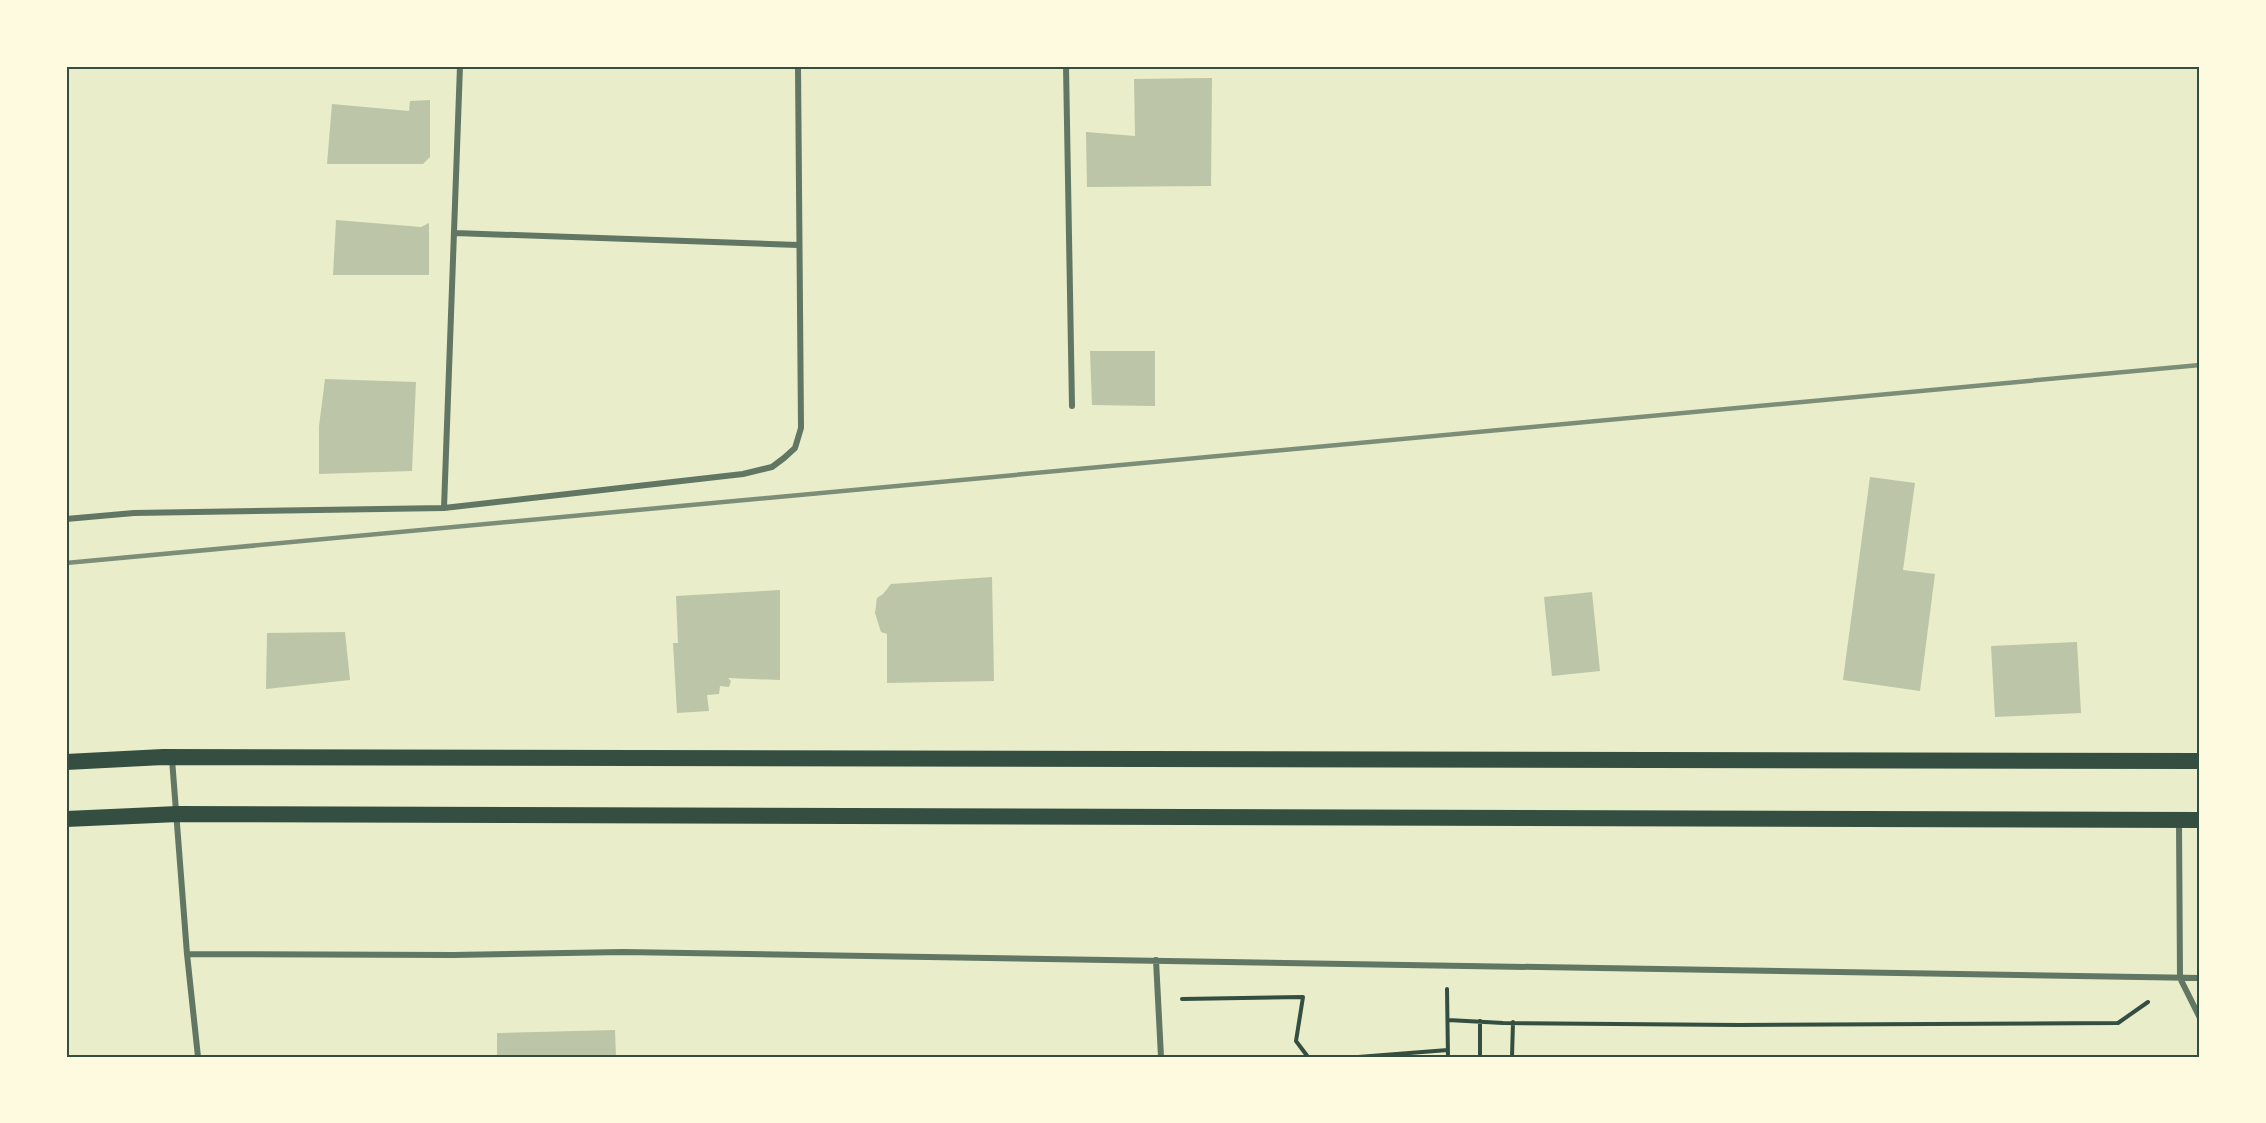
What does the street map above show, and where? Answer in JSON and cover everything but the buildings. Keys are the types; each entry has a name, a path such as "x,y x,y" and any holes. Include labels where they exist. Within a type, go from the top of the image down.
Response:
{"highway":[{"path":"66,762 172,758 2200,762"},
{"path":"66,819 178,814 2200,820"}],"street":[{"path":"444,508 460,66"},
{"path":"66,519 134,513 444,508 743,474 772,467 795,448 801,428 798,66"},
{"path":"1066,66 1072,406"},
{"path":"455,233 798,245"},
{"path":"172,758 187,954 198,1057"},
{"path":"2179,820 2180,978 2200,1018"},
{"path":"187,954 453,955 623,952 2200,978"},
{"path":"1156,960 1161,1057"}],"path":[{"path":"1447,964 1448,1057"},
{"path":"1448,1020 1739,1025 2118,1023 2180,978"},
{"path":"1177,1000 1303,997 1296,1041 1308,1057"},
{"path":"1480,1021 1480,1057"},
{"path":"1512,1057 1513,1022"},
{"path":"1358,1057 1448,1050"}],"railway":[{"path":"66,563 2200,365"}]}
